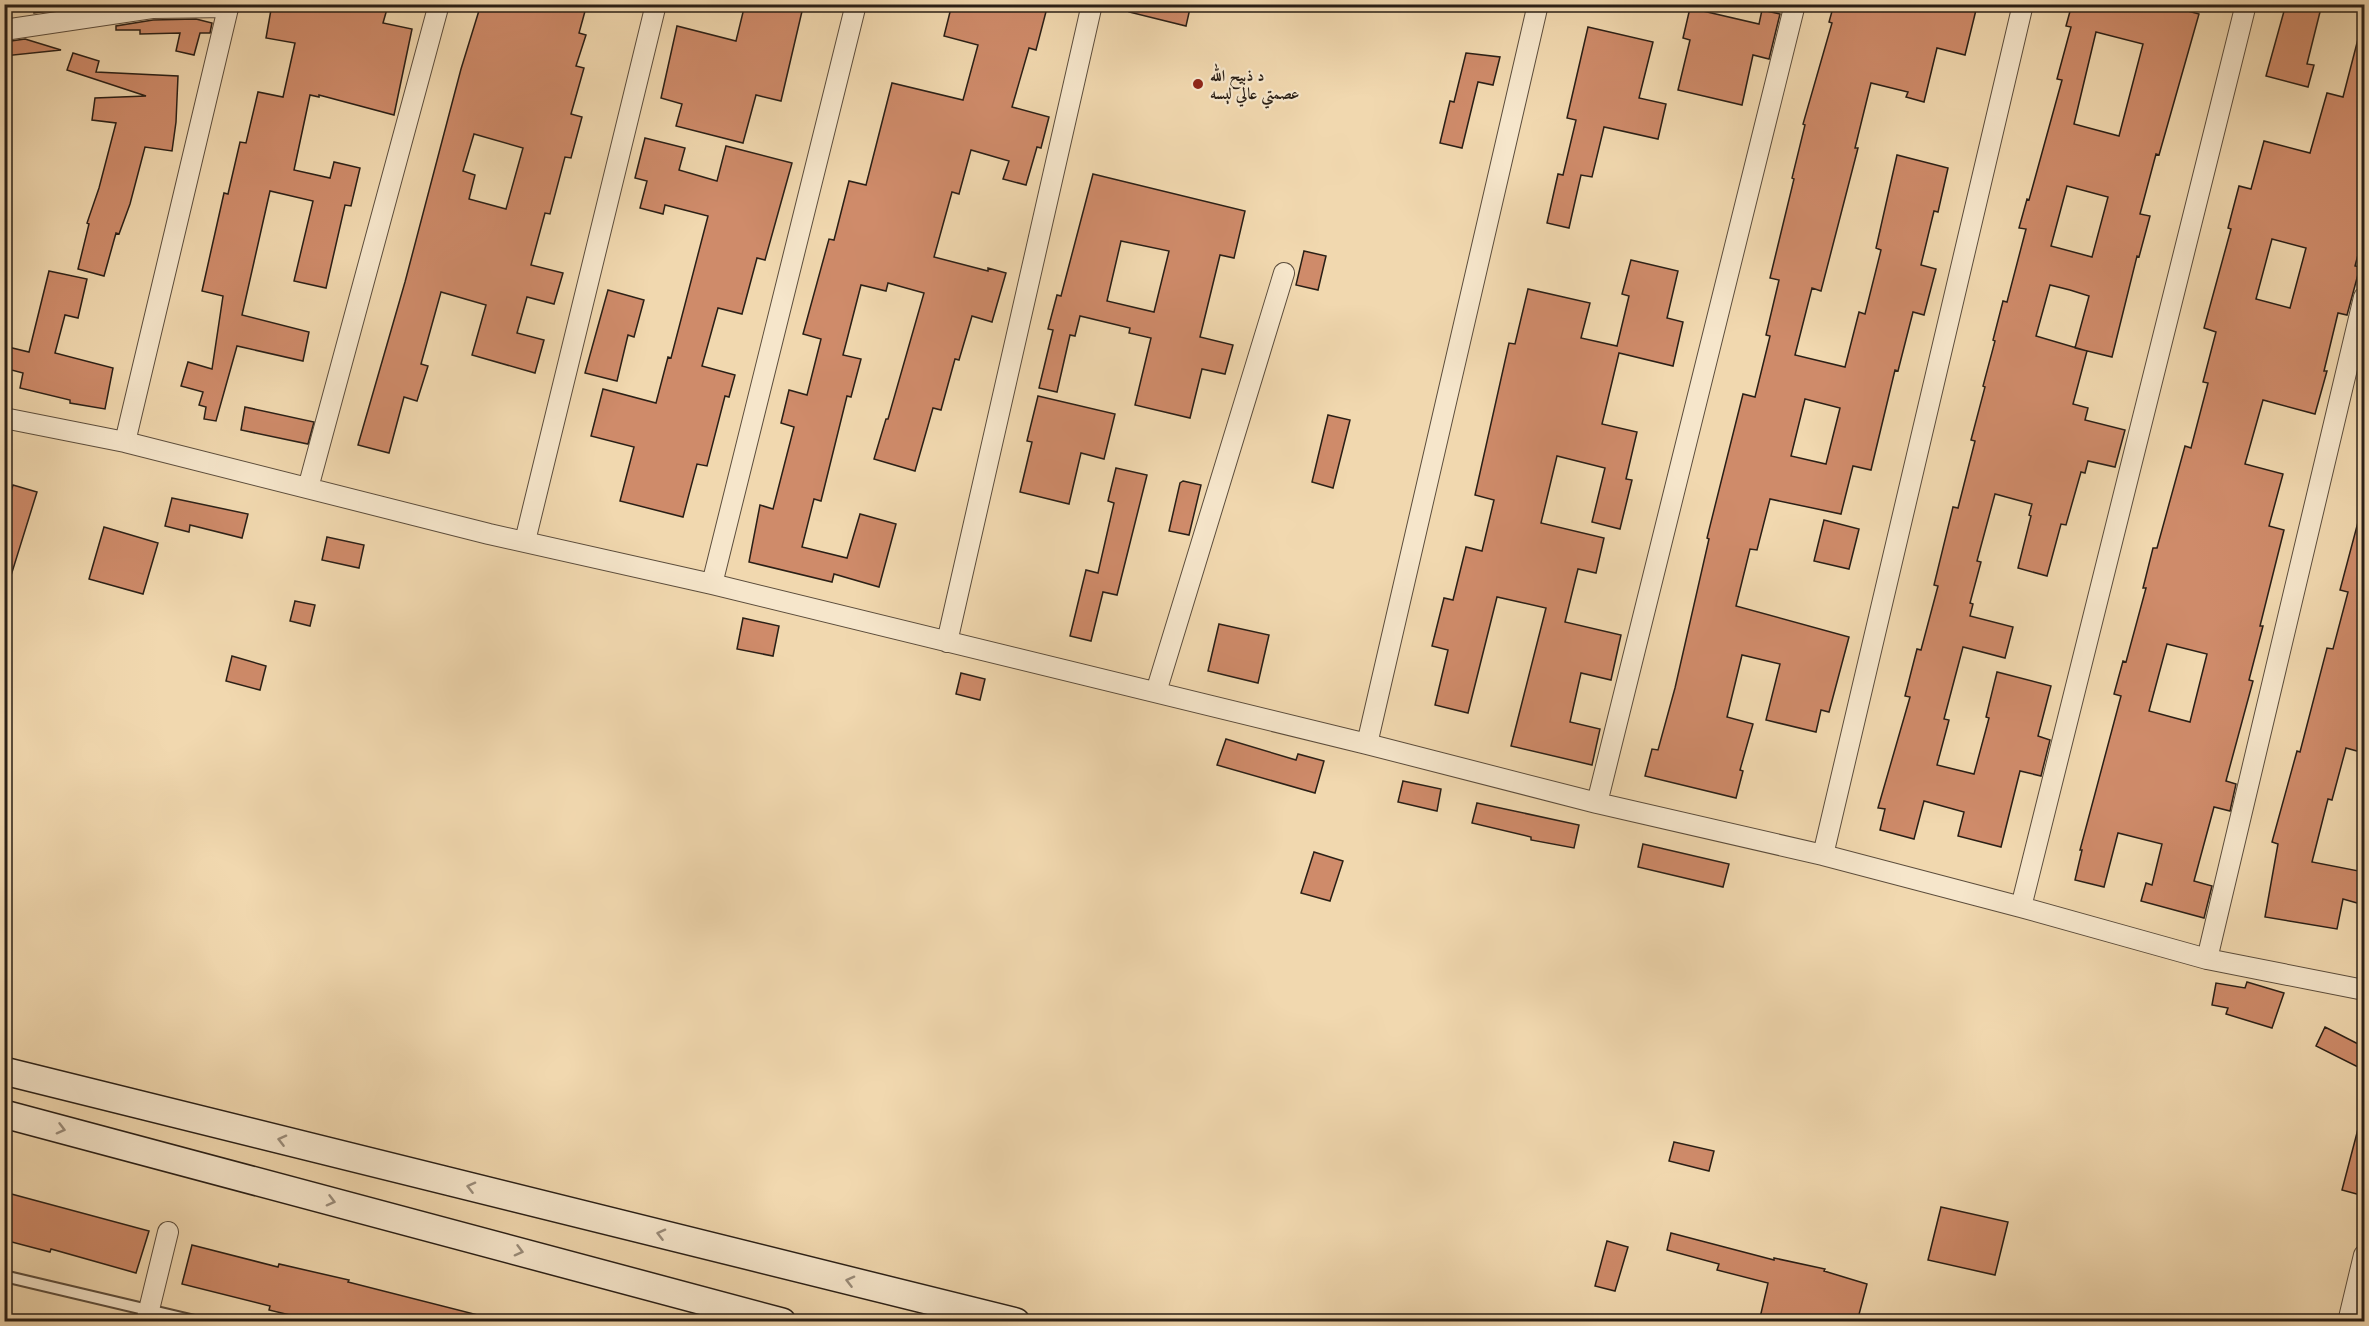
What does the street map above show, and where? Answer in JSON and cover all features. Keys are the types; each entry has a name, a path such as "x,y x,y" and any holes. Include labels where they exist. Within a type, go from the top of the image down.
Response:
{"main road":[{"path":"4,1071 1016,1322"},
{"path":"4,1114 782,1322"}],"street":[{"path":"308,488 439,4"},
{"path":"525,541 656,4"},
{"path":"712,584 856,4"},
{"path":"947,642 1092,4"},
{"path":"1367,744 1538,4"},
{"path":"1597,803 1795,4"},
{"path":"1823,855 2023,4"},
{"path":"2021,906 2246,4"},
{"path":"4,30 152,8 229,6 125,442"},
{"path":"1156,692 1284,273"},
{"path":"2207,959 2364,297"},
{"path":"4,418 125,442 525,541 1156,692 1597,803 1823,855 2021,906 2207,959 2364,990"},
{"path":"148,1316 168,1232"},
{"path":"2348,1322 2364,1255"}],"lane":[{"path":"4,1276 148,1316 199,1322"}],"building":[{"path":"33,4 64,4 64,9 34,13"},
{"path":"272,4 370,4 387,9 383,23 412,29 394,115 319,95 319,97 310,95 294,170 330,178 334,162 360,168 351,206 345,205 326,288 294,281 313,201 270,191 242,315 309,332 303,361 237,346 216,421 204,419 206,407 199,405 203,392 181,386 188,362 212,369 223,296 202,291 224,193 228,194 240,142 246,143 258,92 283,97 295,43 266,38"},
{"path":"481,4 587,4 579,33 586,35 576,66 584,68 571,114 582,117 571,158 565,157 550,214 545,213 531,265 563,273 554,304 527,297 517,333 544,340 535,373 472,355 486,305 441,292 421,364 428,366 417,401 404,397 389,453 358,445 405,282 461,69","holes":["474,134 523,148 506,209 469,199 475,175 463,171"]},
{"path":"745,4 792,4 803,7 781,101 756,95 743,143 676,126 682,104 661,98 677,26 736,41"},
{"path":"952,4 1048,4 1036,50 1029,48 1012,107 1049,117 1041,148 1037,147 1026,185 1003,179 1009,161 971,150 959,194 952,192 934,257 988,271 988,268 1006,273 992,322 972,316 959,360 955,359 941,410 933,408 915,471 874,459 886,419 888,419 924,293 888,283 886,291 861,285 843,355 861,359 851,397 847,396 821,501 814,499 802,547 847,558 860,514 896,524 879,587 834,574 832,582 749,562 760,505 773,509 794,427 781,423 789,390 807,395 821,339 803,334 829,239 834,240 849,181 866,185 892,83 963,100 978,45 944,36"},
{"path":"1130,4 1191,4 1186,26 1129,12"},
{"path":"1834,4 1952,4 1976,10 1965,55 1937,48 1924,102 1906,97 1908,92 1871,83 1855,148 1858,148 1821,291 1812,288 1795,355 1845,367 1859,312 1865,314 1881,250 1876,248 1897,155 1948,168 1938,212 1934,211 1921,265 1936,269 1924,315 1913,312 1898,371 1895,370 1871,470 1853,466 1841,514 1770,499 1757,550 1750,549 1736,606 1849,637 1829,712 1821,710 1816,732 1766,720 1780,664 1742,655 1727,717 1753,724 1740,770 1743,771 1736,798 1645,776 1652,749 1658,750 1675,688 1709,539 1707,538 1743,394 1755,397 1770,336 1766,335 1779,280 1770,278 1794,179 1792,178 1805,125 1803,124 1832,23 1829,22","holes":["1805,399 1840,408 1826,464 1791,456"]},
{"path":"2072,4 2162,4 2199,14 2140,214 2150,216 2139,257 2137,256 2112,357 2087,351 2073,404 2088,408 2085,420 2125,430 2115,467 2088,461 2085,473 2081,472 2066,525 2061,524 2047,576 2018,568 2032,504 1995,494 1977,561 1981,562 1970,603 1973,604 1970,616 2013,627 2005,658 1963,647 1944,719 1949,720 1937,765 1974,774 1989,718 1986,717 1997,672 2051,686 2038,736 2050,740 2041,776 2020,771 2001,847 1958,836 1964,812 1924,801 1914,839 1880,830 1885,809 1878,808 1910,697 1905,696 1917,649 1921,650 1938,586 1934,585 1953,507 1958,508 1975,441 1971,440 1985,387 1983,386 1995,341 1993,340 2003,301 2007,302 2026,229 2019,228 2062,80 2057,79 2071,27 2066,26","holes":["2096,32 2143,44 2119,136 2074,124","2067,186 2108,197 2092,257 2051,246","2050,285 2089,296 2075,348 2036,336"]},
{"path":"2286,4 2322,4 2307,64 2314,65 2308,87 2266,76"},
{"path":"1690,8 1759,24 1762,10 1780,14 1769,59 1753,55 1742,105 1678,90 1690,40 1683,38"},
{"path":"196,19 212,23 210,33 200,33 194,55 176,51 180,33 140,34 140,30 116,30 116,26 153,20"},
{"path":"1588,27 1653,42 1639,98 1666,104 1658,139 1604,127 1592,177 1581,175 1569,228 1547,223 1558,174 1563,175 1576,120 1567,118"},
{"path":"25,39 61,50 4,56 4,42"},
{"path":"2358,39 2364,39 2364,232 2355,266 2360,267 2347,315 2338,313 2324,371 2327,371 2315,414 2263,400 2245,464 2283,474 2269,526 2284,530 2260,626 2263,626 2249,680 2253,681 2226,781 2236,784 2230,811 2214,807 2194,881 2212,886 2204,918 2141,901 2146,883 2152,885 2162,844 2118,833 2104,887 2075,880 2082,850 2080,850 2121,696 2114,694 2123,661 2126,662 2146,588 2143,588 2153,548 2157,548 2185,446 2191,448 2208,383 2203,382 2216,332 2204,328 2231,229 2228,228 2239,186 2251,189 2264,141 2310,153 2327,93 2343,97","holes":["2272,239 2306,248 2290,308 2256,299","2167,644 2207,654 2190,722 2149,711"]},
{"path":"73,53 99,61 96,72 178,76 172,151 145,147 130,204 119,234 116,233 104,276 78,269 89,224 87,223 116,123 92,120 95,98 146,96 67,70"},
{"path":"1466,53 1500,57 1493,85 1478,82 1462,148 1440,143 1450,101 1454,102"},
{"path":"645,138 685,148 679,170 717,181 726,146 792,163 765,260 757,258 742,314 718,308 702,366 735,375 729,397 725,396 707,466 697,464 683,517 620,501 634,447 591,436 603,389 656,403 668,357 671,358 708,216 665,205 663,214 640,208 647,181 635,178"},
{"path":"1093,174 1245,211 1234,258 1220,255 1200,337 1233,345 1225,374 1202,369 1190,418 1135,405 1151,338 1129,333 1130,328 1080,316 1075,336 1070,335 1057,392 1039,388 1053,330 1048,329 1057,295 1061,296","holes":["1121,241 1169,251 1154,312 1107,301"]},
{"path":"1304,251 1326,256 1318,290 1296,285"},
{"path":"1631,260 1678,271 1667,318 1683,322 1673,366 1619,353 1602,424 1637,432 1626,479 1632,480 1620,529 1592,522 1605,468 1557,456 1541,523 1604,538 1596,573 1578,569 1565,622 1621,635 1611,680 1581,673 1570,722 1600,729 1592,765 1511,746 1546,608 1497,597 1468,713 1435,705 1448,650 1432,646 1444,598 1453,600 1466,547 1482,551 1494,500 1475,495 1509,343 1515,344 1528,289 1590,303 1581,338 1617,346 1629,296 1622,294"},
{"path":"49,271 87,279 78,318 65,315 55,353 113,368 105,409 70,403 70,400 20,388 23,373 4,368 4,346 29,352"},
{"path":"608,290 644,300 634,337 628,335 617,381 585,373"},
{"path":"1038,396 1115,414 1104,459 1081,453 1069,504 1020,492 1032,442 1027,441"},
{"path":"245,407 314,422 308,444 241,430"},
{"path":"1328,415 1350,420 1333,488 1312,482"},
{"path":"1116,468 1147,475 1117,595 1103,592 1091,641 1070,636 1086,570 1098,573 1114,503 1108,501"},
{"path":"1183,481 1201,485 1189,535 1169,531 1180,483"},
{"path":"13,485 37,492 9,582 4,581 4,514"},
{"path":"172,498 248,514 242,538 190,525 189,532 165,526"},
{"path":"1824,520 1859,529 1849,569 1814,561"},
{"path":"2358,522 2364,523 2364,684 2358,707 2364,708 2364,753 2346,748 2332,800 2328,799 2312,862 2364,872 2364,905 2343,899 2337,929 2265,917 2278,844 2272,842 2297,751 2300,752 2327,648 2333,649 2348,592 2340,590"},
{"path":"104,527 158,543 143,594 89,579"},
{"path":"327,537 364,545 359,568 322,560"},
{"path":"295,601 315,605 310,626 290,621"},
{"path":"743,618 779,626 773,656 737,649"},
{"path":"1219,624 1269,635 1258,683 1208,671"},
{"path":"232,656 266,666 260,690 226,681"},
{"path":"961,673 985,679 980,700 956,694"},
{"path":"1226,739 1296,760 1298,754 1324,761 1315,793 1217,765"},
{"path":"1403,781 1441,789 1437,811 1398,802"},
{"path":"1477,803 1579,825 1574,848 1531,840 1531,837 1472,823"},
{"path":"1643,844 1729,864 1723,887 1638,867"},
{"path":"1314,852 1343,861 1330,901 1301,893"},
{"path":"2247,982 2284,993 2272,1028 2226,1014 2228,1008 2212,1005 2216,983 2245,988"},
{"path":"2325,1027 2364,1047 2364,1070 2316,1046"},
{"path":"2358,1129 2364,1129 2364,1196 2342,1190"},
{"path":"1674,1142 1714,1151 1709,1171 1669,1161"},
{"path":"4,1192 149,1231 136,1273 51,1249 50,1252 4,1240"},
{"path":"1941,1207 2008,1222 1995,1275 1928,1260"},
{"path":"1671,1233 1774,1260 1774,1258 1825,1269 1824,1271 1867,1284 1857,1322 1759,1322 1768,1283 1717,1270 1719,1264 1667,1250"},
{"path":"1607,1241 1628,1247 1615,1291 1595,1286"},
{"path":"192,1245 278,1267 279,1264 349,1280 348,1282 478,1315 477,1322 319,1322 269,1310 270,1306 182,1284"}],"place":[{"name":"د ذبیح الله عصمتي عالي لېسه","path":"1198,84"}]}
